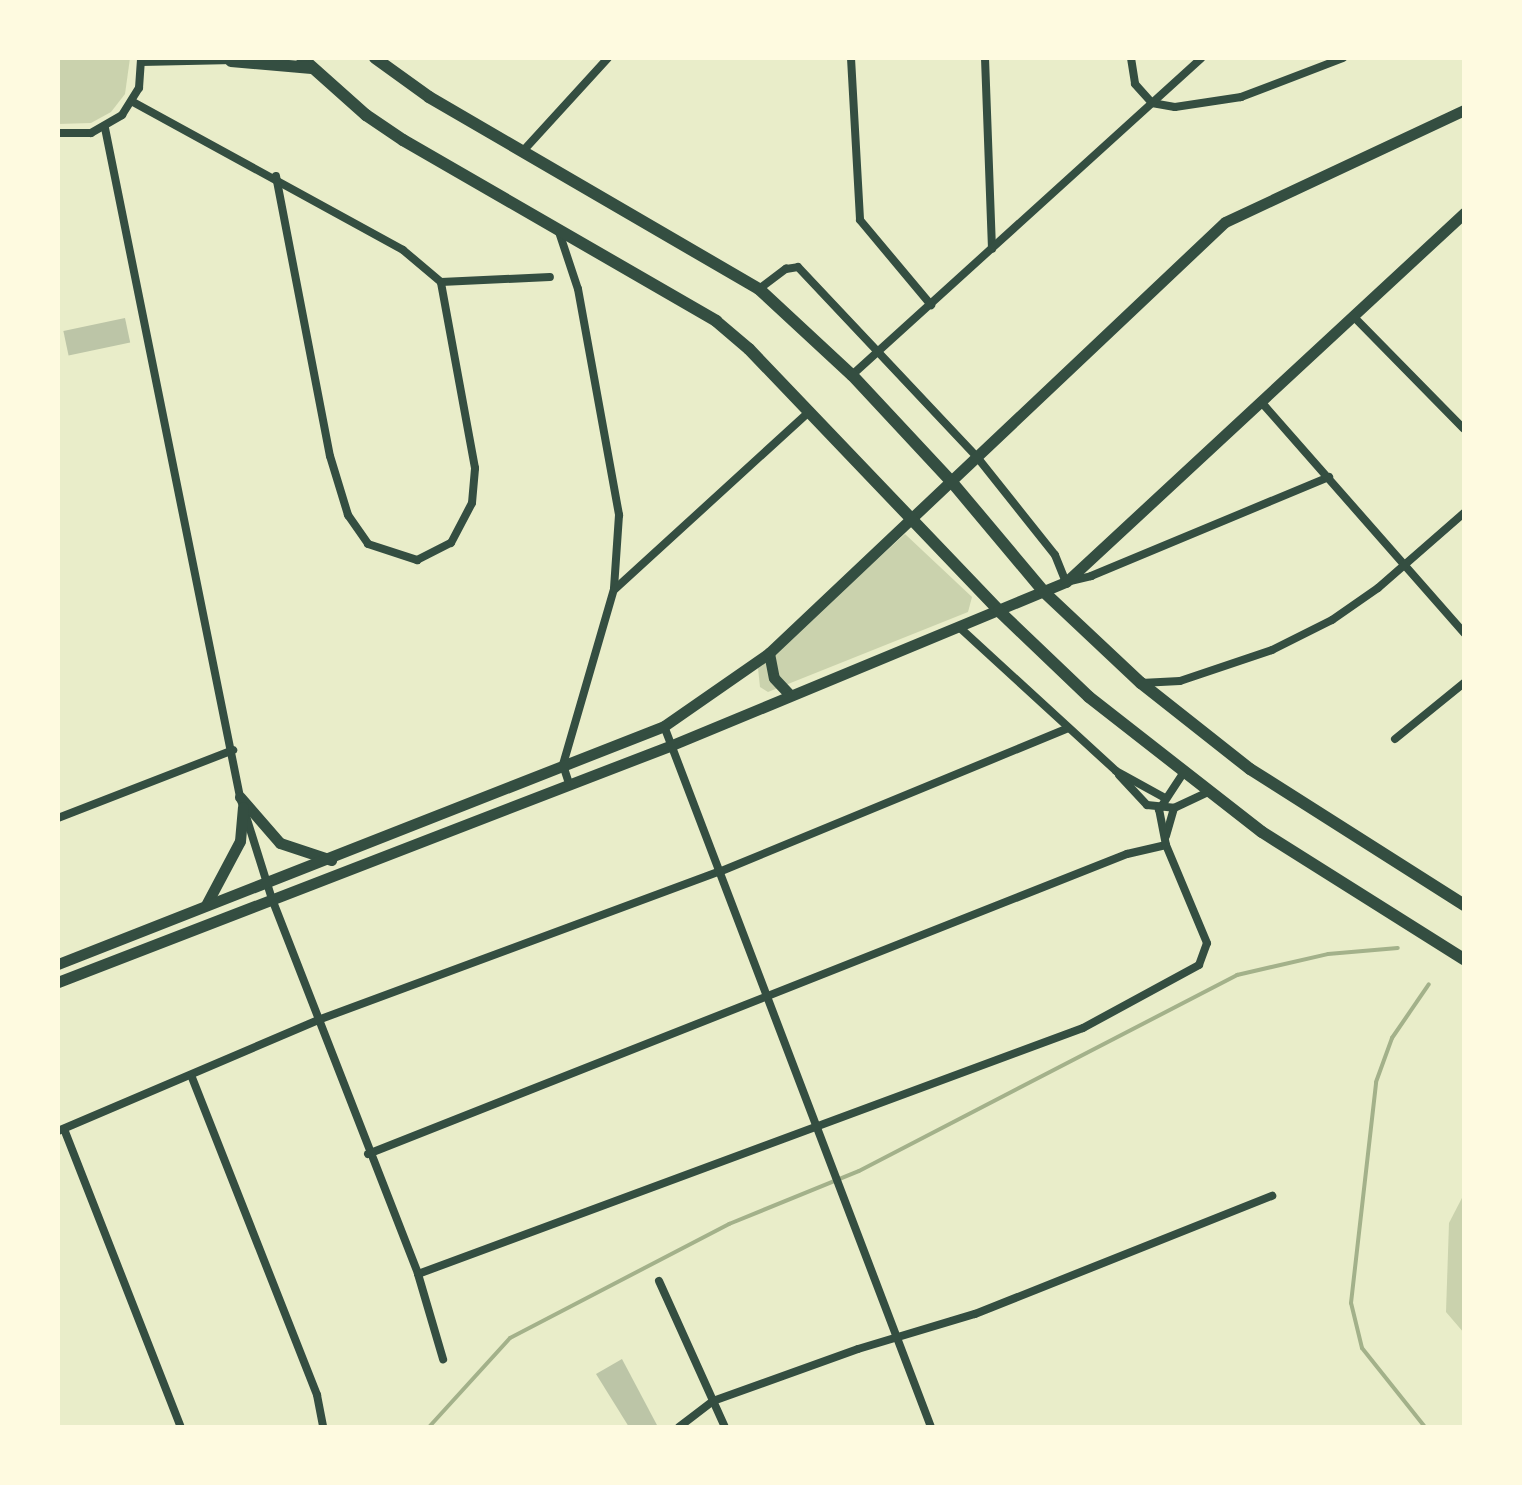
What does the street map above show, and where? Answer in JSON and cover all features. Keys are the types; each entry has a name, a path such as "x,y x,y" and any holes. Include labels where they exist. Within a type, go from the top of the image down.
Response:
{"main road":[{"path":"375,58 429,97 759,289 852,375 951,481 1044,592 1141,683 1250,769 1464,905"},
{"path":"235,60 307,63 403,140 556,225 716,321 810,411 999,611 1089,697 1209,792 1310,864 1464,959"}],"street":[{"path":"523,151 608,58"},
{"path":"851,58 860,220 931,305"},
{"path":"985,58 992,249"},
{"path":"1131,58 1135,84 1152,103 1175,107 1241,97 1343,58"},
{"path":"852,375 1201,58"},
{"path":"58,133 105,128 133,102 141,60 235,60"},
{"path":"133,102 276,176 403,250 441,282 475,468 472,503 451,543 417,560 368,544 348,515 330,456 276,176"},
{"path":"58,964 332,860 664,726 769,653 1225,222 1464,110"},
{"path":"105,128 242,802 266,883 368,1154 418,1274 443,1359"},
{"path":"1066,582 1462,219"},
{"path":"556,225 573,267 619,515 614,589 563,765 569,783"},
{"path":"759,289 786,269 798,267 977,457 1055,555 1066,582"},
{"path":"441,282 550,277"},
{"path":"1353,316 1464,429"},
{"path":"1263,404 1464,633"},
{"path":"614,589 810,411"},
{"path":"58,982 672,745 788,693 1066,582 1120,565 1329,477"},
{"path":"1141,683 1180,681 1272,650 1332,620 1406,565 1464,513"},
{"path":"959,627 1116,771 1165,798"},
{"path":"769,653 774,678 788,693"},
{"path":"1395,739 1464,683"},
{"path":"664,726 766,998 834,1161 931,1427"},
{"path":"181,1427 61,1130 318,1020 719,872 1069,728"},
{"path":"58,818 233,750"},
{"path":"1116,771 1128,789 1159,810 1174,808 1209,792"},
{"path":"418,1274 818,1123 1083,1028 1199,965 1207,943 1165,843 1159,810 1184,772"},
{"path":"242,802 280,843 332,860"},
{"path":"206,906 240,841 242,802"},
{"path":"1165,843 1174,808"},
{"path":"428,822 433,836"},
{"path":"368,1154 1127,854 1165,843"},
{"path":"191,1075 317,1395 323,1427"},
{"path":"679,1427 713,1401 897,1337 975,1314 1272,1196"},
{"path":"659,1281 725,1427"}],"green space":[{"path":"58,58 130,58 125,94 111,112 91,123 58,124"},
{"path":"905,534 972,597 968,612 768,692 760,687 758,668"},
{"path":"1464,1194 1464,1333 1446,1312 1449,1223"}],"building":[{"path":"125,318 130,342 69,356 63,331"},
{"path":"622,1359 658,1427 629,1427 596,1374"}],"waterway":[{"path":"429,1427 510,1338 729,1224 859,1171 1237,975 1328,954 1398,948"},
{"path":"1425,1427 1362,1348 1351,1303 1376,1082 1392,1038 1429,984"}]}
